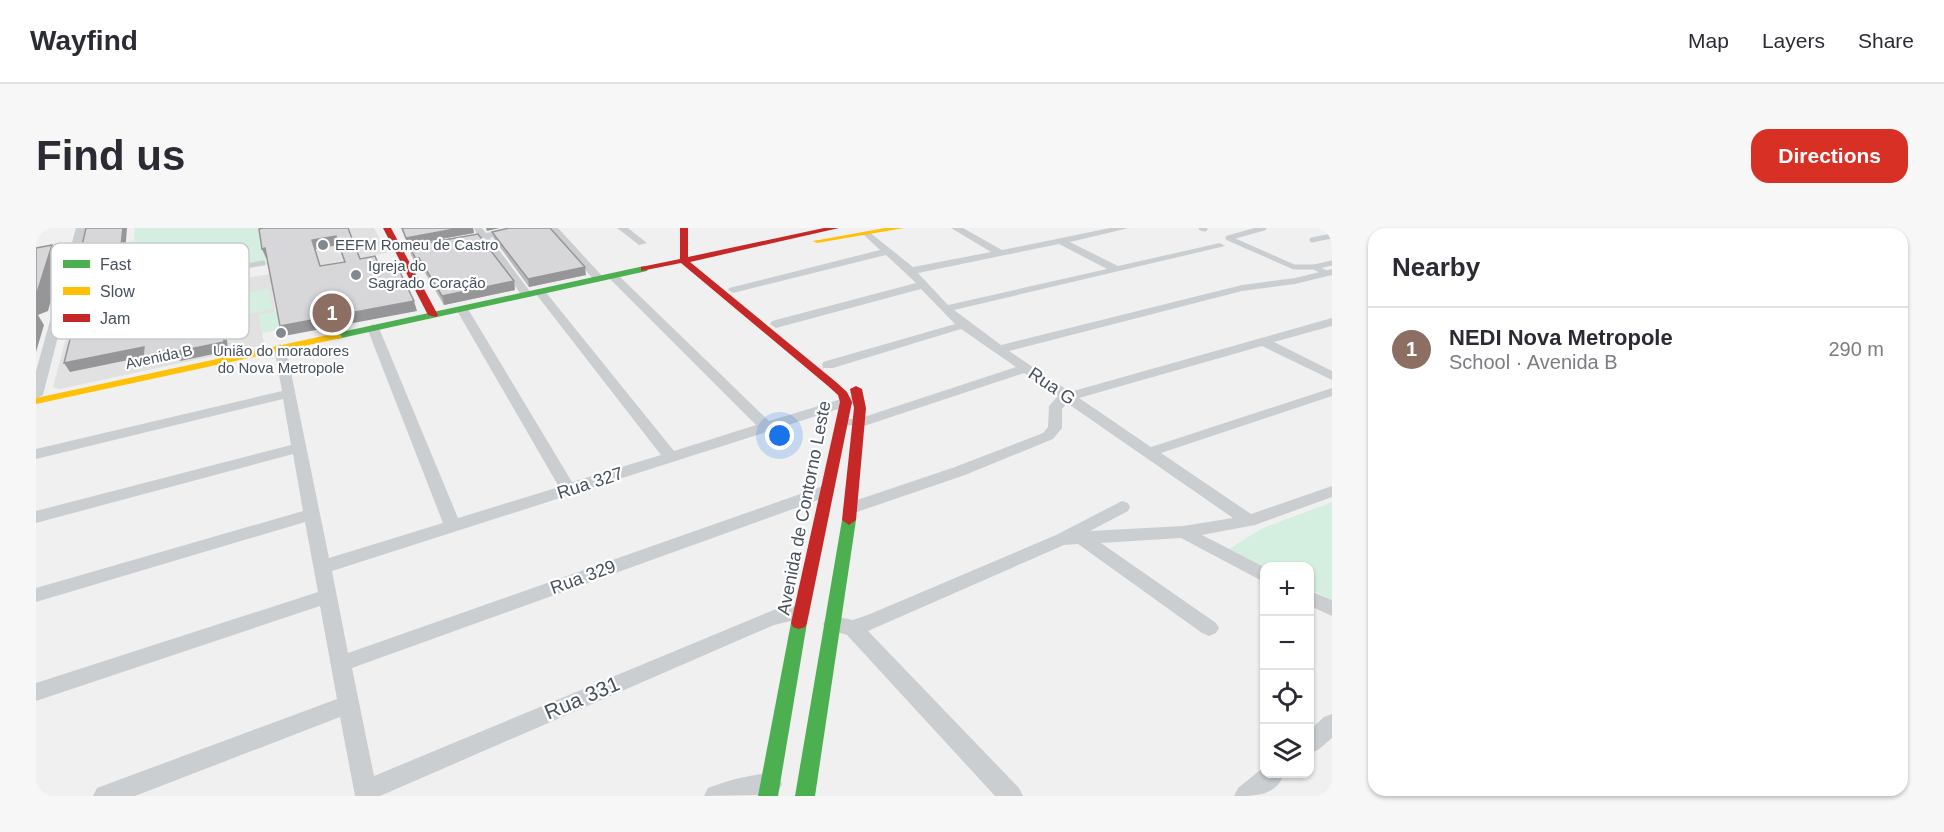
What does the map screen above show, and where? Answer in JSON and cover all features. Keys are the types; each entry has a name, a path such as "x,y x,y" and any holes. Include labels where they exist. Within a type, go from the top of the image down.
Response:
{"street":[{"path":"75,243 81,228"},
{"path":"387,228 405,251 433,315"},
{"path":"452,242 480,232 527,228"},
{"path":"553,228 599,279"},
{"path":"622,228 642,243"},
{"path":"684,228 689,261"},
{"path":"689,261 835,228"},
{"path":"689,261 807,243 863,231 900,228"},
{"path":"956,228 1000,254"},
{"path":"912,272 1124,228"},
{"name":"Rua G","path":"863,231 912,272 963,326 1249,521"},
{"path":"480,232 671,457"},
{"path":"689,261 697,239"},
{"path":"1061,241 1116,269"},
{"path":"945,309 1220,246"},
{"path":"732,290 888,252"},
{"name":"Avenida B","path":"36,400 689,261"},
{"name":"Avenida de Contorno Leste","path":"689,261 776,324 858,392 841,421 801,612 769,790"},
{"name":"Avenida de Contorno Leste","path":"689,261 861,408 843,626 805,796"},
{"path":"998,350 1242,288 1295,281 1330,269"},
{"path":"614,276 766,427"},
{"path":"776,324 923,285"},
{"path":"462,309 569,490"},
{"path":"36,395 51,322"},
{"path":"851,508 960,471 1048,436 1054,428 1054,406 1056,402 1067,397 1332,322"},
{"path":"828,365 963,326"},
{"path":"373,328 452,525"},
{"path":"1262,341 1332,376"},
{"path":"105,796 348,704 280,348"},
{"path":"841,421 859,423 1026,368"},
{"path":"1150,452 1332,392"},
{"path":"36,454 288,394"},
{"name":"Rua 327","path":"322,567 853,400"},
{"path":"36,517 299,448"},
{"name":"Rua 329","path":"340,663 826,491"},
{"path":"1062,539 1183,532 1249,521 1332,491"},
{"path":"1011,796 843,626 1062,539 1122,507"},
{"path":"36,595 311,514"},
{"path":"1183,532 1260,573"},
{"path":"1083,539 1209,628"},
{"path":"36,692 327,596"},
{"path":"1314,600 1332,609"},
{"name":"Rua 331","path":"348,704 365,791 767,620 783,614 801,612"},
{"path":"1314,740 1332,724"},
{"path":"1246,796 1268,778"},
{"path":"716,796 744,787 769,790"}],"lane":[{"path":"1264,228 1228,238 1294,267 1330,269"},
{"path":"1326,228 1332,230"},
{"path":"1312,240 1332,236"},
{"path":"249,265 263,263"},
{"path":"1314,267 1330,269"}],"shaded area":[{"path":"260,228 374,228 387,253 270,274 275,312 259,315 264,345 60,389 53,387 66,339 249,339 249,278 269,274"}],"green space":[{"path":"135,228 260,228 268,265 249,268 249,243 127,243 134,241"},
{"path":"269,289 273,309 249,314 249,293"},
{"path":"294,308 298,326 262,333 259,315"},
{"path":"1332,502 1332,600 1314,591 1314,562 1260,562 1260,565 1229,549 1261,529"}],"building":[{"path":"86,228 123,228 121,243 83,243"},
{"path":"348,228 360,259 375,256 380,268 393,267 399,270 414,301 280,326 265,248 262,249 259,229","holes":["336,236 345,262 320,266 312,240"]},
{"path":"402,228 460,228 406,238"},
{"path":"509,228 550,228 585,267 528,279 492,232"},
{"path":"478,234 514,281 442,296 409,246"},
{"path":"51,245 36,294 36,248"},
{"path":"70,339 224,339 224,342 175,352 175,349 143,356 144,347 64,363"}],"traffic: fast":[{"path":"337,336 644,269"},
{"path":"805,796 849,520"},
{"path":"768,796 799,623"}],"traffic: slow":[{"path":"817,241 900,228"},
{"path":"36,401 337,336"}],"traffic: jam":[{"path":"387,228 433,315"},
{"path":"684,228 683,251 686,265 832,384 843,394 846,402 799,623"},
{"path":"644,269 835,228"},
{"path":"849,520 860,408 856,389"}],"place":[{"name":"EEFM Romeu de Castro","path":"323,245"},
{"name":"Igreja do Sagrado Coração","path":"356,275"},
{"name":"NEDI Nova Metropole","path":"332,313"},
{"name":"União do moradores do Nova Metropole","path":"281,333"}]}
